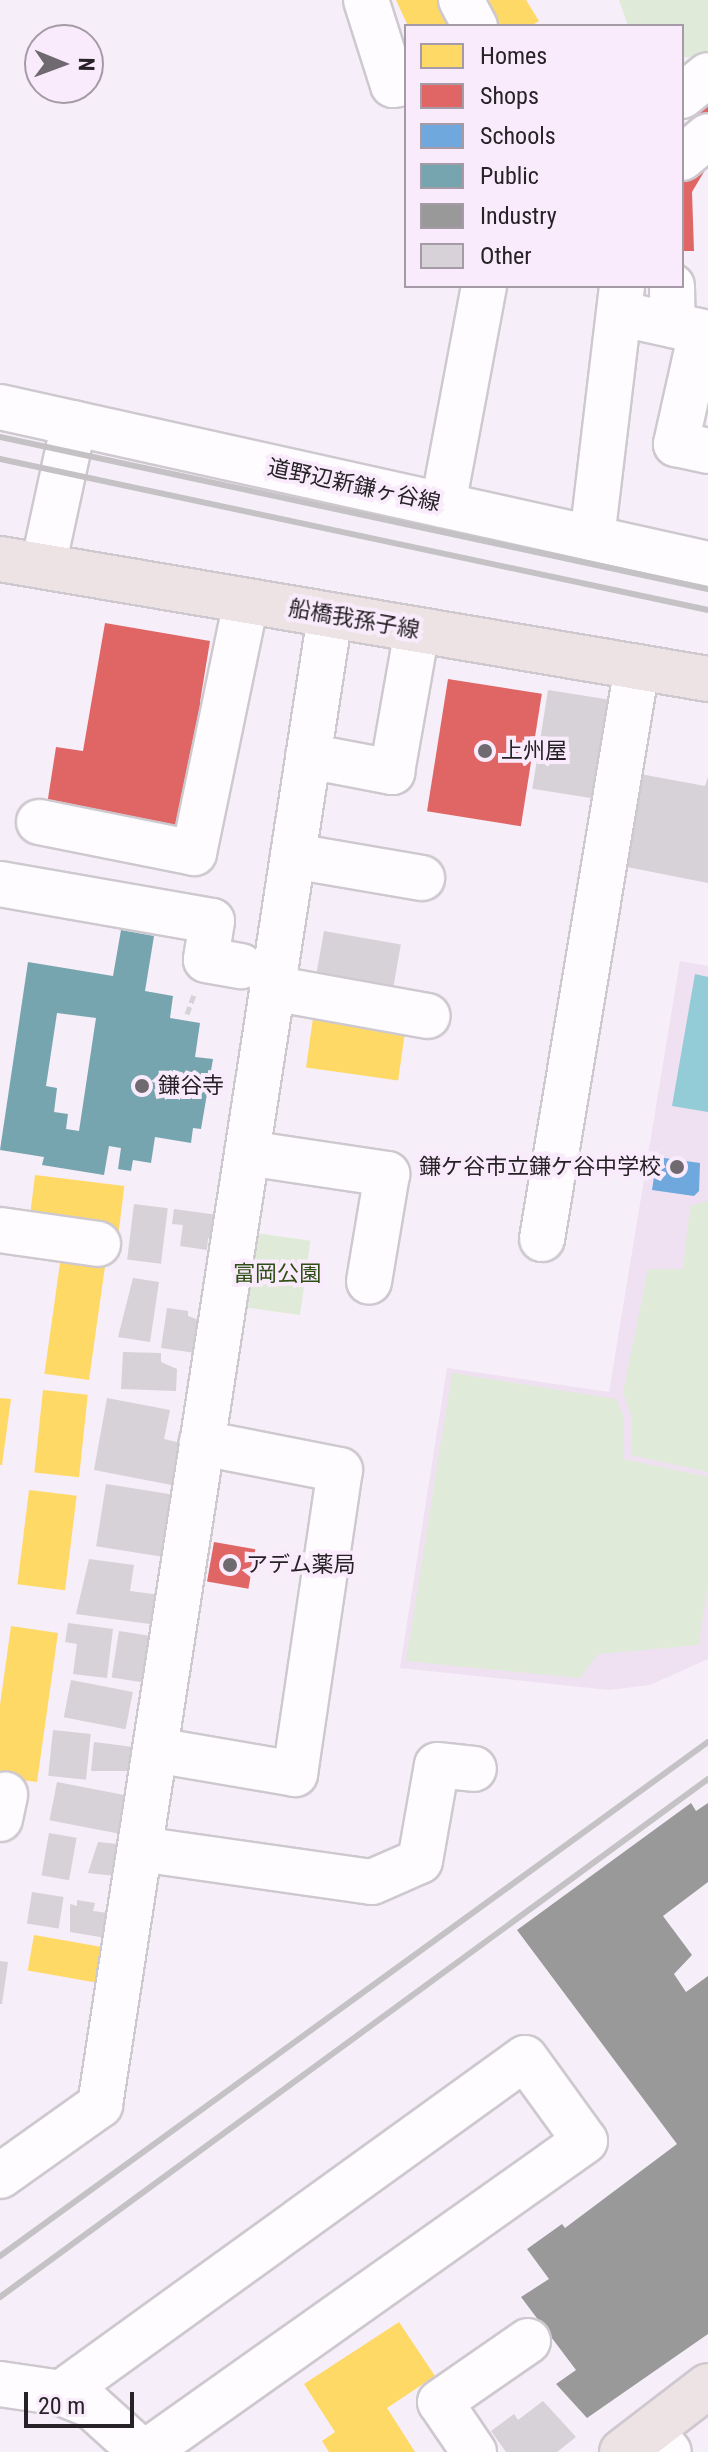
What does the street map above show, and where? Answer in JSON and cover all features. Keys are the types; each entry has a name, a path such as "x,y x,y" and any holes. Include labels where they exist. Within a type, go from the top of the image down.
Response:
{"main road":[{"name":"船橋我孫子線","path":"0,559 708,679"},
{"path":"647,2445 708,2386"}],"street":[{"path":"366,0 393,85 404,83"},
{"path":"461,0 474,24"},
{"path":"684,94 708,75"},
{"path":"684,156 708,136"},
{"path":"443,505 484,288"},
{"path":"592,538 622,300 688,319 676,444 708,451"},
{"name":"道野辺新鎌ヶ谷線","path":"0,407 708,564"},
{"path":"43,566 74,423"},
{"path":"39,822 194,853 246,601"},
{"path":"0,2176 100,2105 247,1153 260,974 293,856 330,616"},
{"path":"308,756 392,772 417,630"},
{"path":"542,1239 637,667"},
{"path":"293,856 422,878"},
{"path":"0,884 212,921 206,960 428,1016"},
{"path":"247,1153 387,1174 369,1281"},
{"path":"0,1230 98,1244"},
{"path":"155,1750 295,1774 340,1470 202,1443"},
{"path":"140,1849 372,1882 420,1861 437,1765 474,1769"},
{"path":"525,2058 585,2141 144,2452 90,2405 22,2393 525,2058"},
{"path":"474,2452 440,2402 528,2341"}],"shaded area":[{"name":"鎌ケ谷市立鎌ケ谷中学校","path":"680,961 708,966 708,1659 650,1685 609,1690 400,1668 447,1368 609,1392"}],"green space":[{"path":"619,0 708,0 708,51 699,58 684,57 684,24 627,24"},
{"path":"708,1201 708,1472 631,1455 632,1417 623,1393 648,1269 683,1269 690,1206"},
{"name":"富岡公園","path":"256,1233 310,1241 300,1315 246,1307"},
{"name":"鎌ケ谷市立鎌ケ谷中学校","path":"452,1373 616,1399 624,1417 624,1459 708,1477 708,1582 699,1645 598,1654 580,1678 406,1661"}],"water":[{"path":"695,974 708,977 708,1112 672,1106"}],"building: Homes":[{"path":"396,0 445,0 456,24 407,24"},
{"path":"477,0 526,0 539,21 534,24 493,24"},
{"path":"313,1018 405,1031 398,1080 306,1068"},
{"path":"35,1175 124,1186 119,1233 29,1222"},
{"path":"61,1256 106,1262 89,1380 44,1374"},
{"path":"43,1390 88,1395 79,1477 34,1473"},
{"path":"0,1398 11,1399 2,1465 0,1465"},
{"path":"29,1490 77,1496 65,1590 17,1584"},
{"path":"11,1626 58,1633 37,1782 0,1777 0,1705"},
{"path":"34,1935 112,1949 106,1984 28,1970"},
{"path":"399,2322 435,2376 387,2408 415,2452 329,2452 322,2441 335,2432 304,2384"}],"building: Shops":[{"path":"708,104 708,165 692,192 694,251 684,251 684,124"},
{"path":"105,623 210,641 200,702 209,703 183,828 47,805 56,747 83,751"},
{"path":"448,679 542,694 521,826 427,811"},
{"path":"214,1542 255,1549 248,1589 207,1581"}],"building: Schools":[{"path":"657,1157 700,1163 699,1191 694,1196 652,1190"}],"building: Public":[{"path":"121,930 154,936 145,991 173,996 170,1018 200,1023 195,1057 213,1059 201,1129 193,1128 191,1143 155,1137 151,1163 133,1160 131,1171 118,1169 121,1148 109,1146 104,1175 42,1165 44,1157 0,1150 28,962 113,976","holes":["57,1013 96,1018 79,1131 66,1129 68,1114 54,1112 57,1088 46,1086"]}],"building: Industry":[{"path":"691,1803 696,1811 708,1803 708,1882 663,1916 692,1955 674,1974 686,1992 708,1976 708,2334 587,2418 556,2384 576,2370 521,2297 549,2279 527,2249 562,2224 565,2228 677,2144 517,1930"}],"building: Other":[{"path":"548,690 614,700 599,799 532,789"},
{"path":"640,774 705,786 708,777 708,883 622,866"},
{"path":"324,931 401,945 393,988 316,974"},
{"path":"134,1204 168,1208 161,1264 127,1260"},
{"path":"174,1209 225,1216 222,1240 208,1238 207,1250 180,1246 183,1225 172,1224"},
{"path":"133,1278 159,1282 150,1342 118,1337"},
{"path":"167,1308 188,1311 188,1316 207,1323 202,1354 161,1348"},
{"path":"123,1352 161,1353 161,1362 177,1369 176,1391 121,1389"},
{"path":"107,1398 170,1410 164,1439 185,1444 177,1486 94,1470"},
{"path":"106,1484 180,1496 170,1558 96,1546"},
{"path":"89,1559 134,1565 130,1591 161,1595 157,1625 76,1614"},
{"path":"68,1623 113,1629 107,1678 73,1674 77,1644 65,1642"},
{"path":"119,1631 158,1637 150,1684 112,1677"},
{"path":"71,1680 133,1692 126,1729 64,1717"},
{"path":"53,1730 91,1734 86,1780 48,1776"},
{"path":"94,1742 141,1748 138,1771 91,1771"},
{"path":"57,1782 127,1796 119,1834 50,1820"},
{"path":"49,1833 77,1838 69,1880 42,1875"},
{"path":"98,1842 129,1845 125,1877 88,1873"},
{"path":"32,1892 64,1897 59,1929 27,1924"},
{"path":"77,1900 95,1903 93,1911 116,1914 112,1939 70,1932 70,1904 77,1906"},
{"path":"0,1961 8,1962 2,2004 0,2004"},
{"path":"543,2401 576,2437 557,2452 506,2452 491,2431 514,2414 518,2420"}],"railway":[{"path":"0,437 708,589"},
{"path":"0,459 708,610"},
{"path":"0,2256 708,1742"},
{"path":"0,2297 708,1779"}],"place":[{"name":"上州屋","path":"485,751"},
{"name":"鎌谷寺","path":"142,1086"},
{"name":"鎌ケ谷市立鎌ケ谷中学校","path":"677,1167"},
{"name":"アデム薬局","path":"230,1565"}]}
